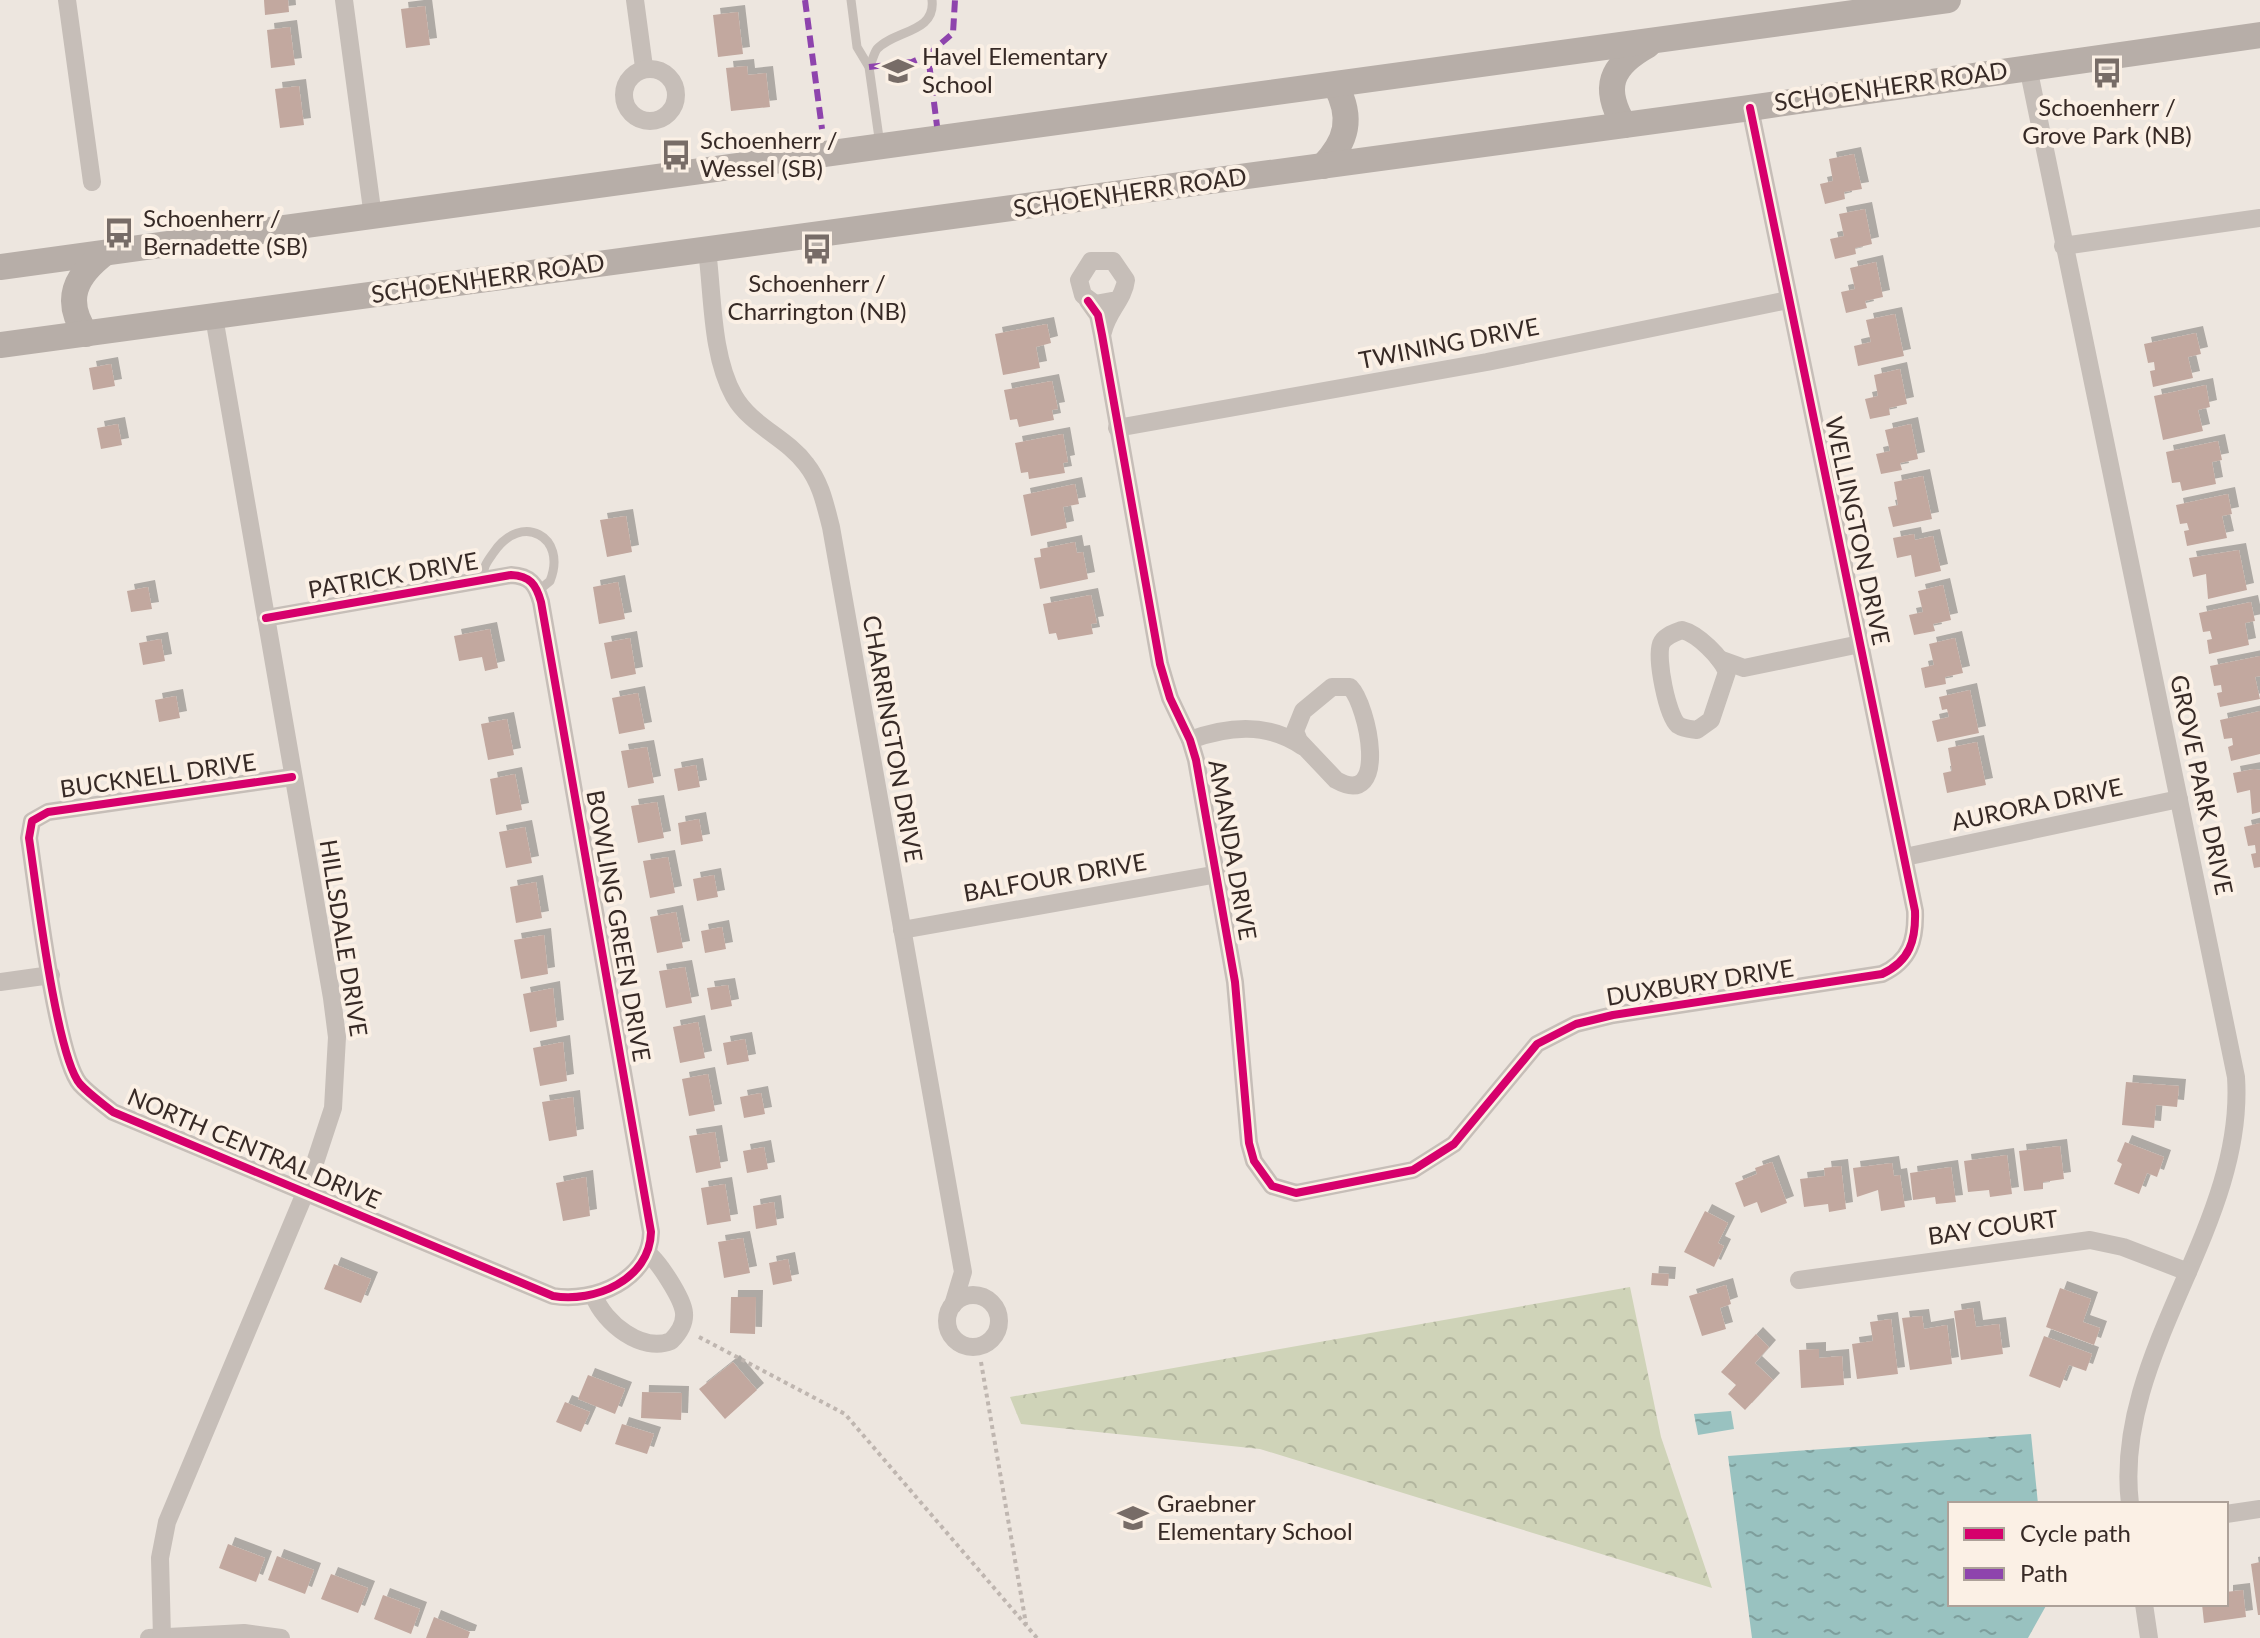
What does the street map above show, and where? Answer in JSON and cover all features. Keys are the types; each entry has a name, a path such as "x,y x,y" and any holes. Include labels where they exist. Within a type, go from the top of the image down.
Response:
{"main road":[{"path":"0,267 1948,0"},
{"name":"SCHOENHERR ROAD","path":"0,345 1750,108 2260,35"},
{"path":"1624,125 1612,100 1614,76 1632,54 1654,41"},
{"path":"1323,166 1339,150 1348,122 1347,110 1336,86"},
{"path":"86,334 74,312 74,288 87,267 105,253"}],"street":[{"path":"67,0 92,182"},
{"path":"344,0 373,217"},
{"path":"635,0 644,67"},
{"name":"GROVE PARK DRIVE","path":"2028,67 2233,1052 2238,1110 2229,1161 2138,1404 2128,1452 2130,1502"},
{"name":"WELLINGTON DRIVE","path":"1750,108 1905,857 1916,931 1904,960"},
{"path":"2063,246 2260,218"},
{"name":"CHARRINGTON DRIVE","path":"707,250 720,349 734,396 749,417 806,462 821,488 963,1272 947,1321 953,1338 969,1346 979,1346 992,1339 998,1324 995,1308 963,1272"},
{"path":"1102,335 1106,316 1117,300 1126,280 1119,266 1106,259 1091,261 1081,273 1080,288 1088,301 1103,305 1117,300"},
{"name":"TWINING DRIVE","path":"1117,428 1487,362 1788,300"},
{"name":"AMANDA DRIVE","path":"1088,301 1098,315 1102,335 1160,664 1170,698 1190,740 1218,874 1235,982 1249,1143 1254,1161 1272,1186"},
{"name":"HILLSDALE DRIVE","path":"158,1637 160,1558 167,1522 305,1193 333,1108 337,1037 214,317"},
{"name":"PATRICK DRIVE","path":"266,618 511,575 532,584"},
{"name":"BOWLING GREEN DRIVE","path":"532,584 651,1232 647,1253"},
{"path":"1691,633 1719,659 1727,672 1722,690 1711,720 1704,727 1690,729 1678,724 1667,699 1660,645 1673,634 1691,633"},
{"path":"1719,659 1744,668 1860,644"},
{"path":"1722,690 1744,668"},
{"path":"1276,733 1332,687 1350,687 1358,694 1370,742 1371,766 1366,778 1342,784 1305,748 1295,731 1303,711"},
{"path":"1190,740 1230,729 1276,733 1305,748"},
{"name":"BUCKNELL DRIVE","path":"32,821 48,812 292,777"},
{"name":"AURORA DRIVE","path":"1905,857 2179,799"},
{"name":"NORTH CENTRAL DRIVE","path":"32,821 29,838 67,1058 79,1083 113,1112 553,1296 594,1296"},
{"name":"BALFOUR DRIVE","path":"902,930 1218,874"},
{"name":"DUXBURY DRIVE","path":"1272,1186 1296,1193 1413,1170 1454,1144 1537,1044 1576,1024 1613,1015 1867,977 1893,968 1904,960"},
{"path":"0,982 51,975"},
{"name":"BAY COURT","path":"1799,1280 2090,1240 2123,1247 2188,1272"},
{"path":"647,1253 659,1264 682,1305 683,1324 671,1341 648,1345 601,1311 594,1296 625,1278 647,1253"},
{"path":"953,1305 967,1295 984,1297"},
{"path":"2228,1514 2260,1509"},
{"path":"2144,1606 2149,1638"},
{"path":"158,1637 244,1633 281,1638"}],"lane":[{"path":"851,0 857,47 869,67 880,148"},
{"path":"869,67 877,49 900,34 921,27 930,16 932,0"},
{"path":"484,580 485,563 502,540 513,532 526,530 550,543 554,555 550,581 532,584"}],"path":[{"path":"699,1337 845,1414 1037,1638"},
{"path":"981,1362 1027,1626"}],"green space":[{"path":"1630,1287 1661,1437 1712,1588 1260,1449 1021,1424 1010,1397"}],"water":[{"path":"1731,1411 1734,1429 1698,1435 1694,1414"},
{"path":"2031,1434 2038,1502 1948,1502 1948,1606 2046,1606 2028,1638 1752,1638 1728,1456"}],"building":[{"path":"264,0 288,0 289,12 265,15"},
{"path":"425,6 430,45 406,48 401,9"},
{"path":"738,12 743,54 718,57 713,15"},
{"path":"290,27 295,65 271,68 267,30"},
{"path":"747,66 748,75 766,73 770,107 731,111 726,68"},
{"path":"299,86 304,125 280,128 275,89"},
{"path":"1854,154 1862,189 1844,192 1845,199 1825,204 1820,184 1833,181 1829,159"},
{"path":"1865,209 1872,244 1855,248 1856,254 1835,259 1830,239 1844,236 1839,214"},
{"path":"1876,262 1883,297 1865,301 1867,308 1846,313 1841,292 1855,289 1850,268"},
{"path":"1895,314 1904,356 1858,366 1854,346 1871,342 1866,320"},
{"path":"1047,324 1051,343 1036,347 1040,368 1003,375 995,334"},
{"path":"2196,333 2201,354 2188,357 2193,378 2153,387 2150,371 2155,370 2154,362 2148,363 2144,344"},
{"path":"111,364 115,386 93,390 89,368"},
{"path":"1900,369 1907,404 1889,408 1890,415 1870,419 1865,399 1878,396 1874,375"},
{"path":"1052,381 1058,409 1052,410 1054,420 1019,427 1017,419 1010,420 1004,390"},
{"path":"2206,385 2210,407 2198,410 2203,431 2163,440 2154,396"},
{"path":"118,424 122,445 101,449 97,428"},
{"path":"1911,424 1918,459 1900,463 1902,470 1881,474 1876,454 1890,451 1885,430"},
{"path":"1063,434 1068,462 1063,463 1065,473 1029,479 1028,472 1021,473 1015,443"},
{"path":"2218,441 2222,460 2212,462 2216,484 2182,491 2180,482 2172,483 2166,452"},
{"path":"1923,476 1932,519 1893,527 1888,507 1898,505 1894,482"},
{"path":"1075,484 1079,504 1063,507 1067,528 1031,536 1023,495"},
{"path":"2228,494 2232,514 2222,516 2227,538 2187,546 2184,531 2189,530 2187,523 2180,524 2176,505"},
{"path":"626,516 632,552 607,557 600,520"},
{"path":"1914,534 1915,540 1933,536 1941,571 1915,577 1911,555 1897,558 1893,538"},
{"path":"1075,542 1077,553 1083,552 1088,579 1040,589 1034,558 1041,557 1040,549"},
{"path":"2239,550 2247,590 2208,599 2206,574 2193,577 2189,558"},
{"path":"618,582 625,619 599,624 593,587"},
{"path":"1943,585 1951,620 1933,624 1935,631 1914,635 1909,615 1923,612 1918,591"},
{"path":"148,587 152,609 131,612 127,591"},
{"path":"1091,595 1097,623 1091,624 1093,634 1058,640 1056,633 1049,634 1043,604"},
{"path":"2251,602 2255,621 2245,623 2249,645 2209,654 2207,640 2212,639 2210,631 2203,632 2199,613"},
{"path":"490,629 498,668 485,671 482,657 459,661 454,636"},
{"path":"630,638 636,674 611,679 604,643"},
{"path":"1955,638 1963,673 1945,677 1946,684 1925,688 1921,668 1934,665 1929,644"},
{"path":"161,639 165,661 143,665 139,643"},
{"path":"2260,656 2260,676 2255,677 2260,699 2220,707 2217,693 2222,692 2221,685 2214,686 2210,666"},
{"path":"1970,690 1979,733 1937,742 1932,721 1949,717 1947,709 1942,710 1939,697"},
{"path":"638,693 645,729 619,734 612,698"},
{"path":"176,696 180,718 159,722 155,700"},
{"path":"2260,711 2260,754 2231,761 2228,747 2233,745 2232,738 2224,739 2220,720"},
{"path":"507,719 514,755 488,760 481,724"},
{"path":"1977,742 1986,785 1947,793 1943,773 1952,771 1948,748"},
{"path":"647,747 654,783 628,788 621,751"},
{"path":"696,765 700,787 678,791 674,769"},
{"path":"2260,770 2260,812 2252,814 2250,790 2237,793 2233,773"},
{"path":"515,774 522,810 496,815 490,779"},
{"path":"657,802 664,838 638,843 631,806"},
{"path":"699,819 703,841 681,845 678,823"},
{"path":"2260,823 2260,867 2254,868 2251,854 2256,853 2255,845 2248,846 2244,827"},
{"path":"525,827 532,863 506,868 499,832"},
{"path":"668,857 675,893 650,898 643,861"},
{"path":"714,875 718,897 697,901 693,879"},
{"path":"536,882 542,918 516,923 510,887"},
{"path":"676,912 683,948 657,953 650,917"},
{"path":"722,927 726,949 705,953 701,931"},
{"path":"544,935 548,974 521,979 514,940"},
{"path":"685,967 692,1003 666,1008 659,971"},
{"path":"728,985 732,1006 711,1010 707,988"},
{"path":"553,988 557,1027 530,1032 523,994"},
{"path":"698,1022 705,1058 680,1063 673,1027"},
{"path":"745,1039 749,1061 727,1065 723,1043"},
{"path":"563,1042 567,1081 540,1086 533,1048"},
{"path":"708,1074 715,1111 689,1116 682,1079"},
{"path":"2126,1082 2179,1086 2177,1107 2156,1105 2154,1128 2122,1125"},
{"path":"761,1093 765,1114 744,1118 740,1097"},
{"path":"573,1097 577,1136 549,1141 542,1102"},
{"path":"715,1132 721,1168 696,1173 689,1136"},
{"path":"2125,1142 2164,1157 2157,1177 2147,1173 2139,1194 2114,1184 2122,1164 2117,1161"},
{"path":"2060,1146 2064,1179 2043,1182 2043,1189 2024,1191 2019,1151"},
{"path":"764,1147 768,1169 747,1173 743,1151"},
{"path":"2007,1155 2012,1194 1990,1197 1989,1190 1968,1192 1964,1161"},
{"path":"1772,1162 1787,1203 1761,1213 1757,1202 1744,1207 1735,1183 1757,1174 1755,1168"},
{"path":"1892,1163 1894,1176 1900,1175 1905,1207 1881,1211 1878,1190 1857,1197 1853,1168"},
{"path":"1841,1166 1846,1209 1829,1212 1828,1204 1804,1207 1800,1179 1825,1176 1824,1168"},
{"path":"1951,1167 1956,1202 1936,1204 1935,1197 1913,1200 1910,1173"},
{"path":"586,1177 590,1216 563,1221 556,1183"},
{"path":"725,1184 731,1221 707,1225 701,1188"},
{"path":"774,1202 777,1225 756,1229 753,1206"},
{"path":"1705,1211 1728,1223 1718,1243 1724,1246 1714,1267 1684,1252"},
{"path":"743,1238 750,1273 724,1278 718,1242"},
{"path":"788,1259 792,1281 773,1285 769,1263"},
{"path":"334,1264 371,1279 361,1303 324,1289"},
{"path":"1652,1273 1669,1274 1668,1286 1651,1285"},
{"path":"1726,1285 1731,1304 1720,1308 1726,1329 1702,1336 1689,1296"},
{"path":"2060,1288 2091,1299 2083,1322 2100,1328 2094,1345 2046,1327"},
{"path":"731,1297 756,1297 755,1334 730,1333"},
{"path":"1973,1308 1976,1327 1999,1324 2003,1354 1961,1360 1954,1311"},
{"path":"1922,1316 1924,1329 1947,1325 1952,1364 1910,1370 1902,1318"},
{"path":"1891,1319 1898,1374 1857,1379 1852,1344 1873,1341 1870,1322"},
{"path":"1756,1334 1769,1347 1755,1363 1773,1380 1745,1410 1728,1394 1736,1385 1721,1372"},
{"path":"2044,1336 2092,1354 2086,1371 2069,1365 2060,1388 2029,1376"},
{"path":"1819,1349 1819,1358 1842,1356 1844,1385 1801,1388 1799,1350"},
{"path":"733,1362 757,1390 725,1419 699,1389"},
{"path":"588,1375 625,1389 615,1414 578,1399"},
{"path":"642,1392 682,1393 681,1420 641,1418"},
{"path":"565,1402 590,1412 581,1432 556,1422"},
{"path":"622,1424 654,1434 647,1454 615,1444"},
{"path":"228,1544 265,1558 256,1582 219,1568"},
{"path":"277,1556 314,1570 305,1594 268,1580"},
{"path":"2260,1562 2260,1615 2258,1615 2251,1564"},
{"path":"331,1574 368,1588 358,1613 321,1599"},
{"path":"2243,1590 2246,1617 2204,1623 2202,1606 2228,1606 2228,1592"},
{"path":"383,1595 420,1609 411,1634 374,1619"},
{"path":"434,1617 470,1632 468,1638 426,1638"}],"marked path":[{"path":"805,0 822,129"},
{"path":"928,55 953,33 955,0"},
{"path":"869,67 912,62 928,55 937,126"}],"cycle path":[{"path":"1088,301 1098,315 1102,335 1160,664 1170,698 1196,760 1235,982 1249,1143 1254,1161 1272,1186 1296,1193 1413,1170 1454,1144 1537,1044 1576,1024 1613,1015 1882,974 1899,963 1912,940 1915,911 1750,108"},
{"path":"266,618 511,575 528,579 537,590 651,1232 641,1263 617,1285 585,1296 553,1296 113,1112 80,1084 63,1040 48,968 29,838 32,821 48,812 292,777"}],"place":[{"name":"Havel Elementary School","path":"898,71"},
{"name":"Schoenherr / Grove Park (NB)","path":"2107,73"},
{"name":"Schoenherr / Wessel (SB)","path":"676,155"},
{"name":"Schoenherr / Bernadette (SB)","path":"119,233"},
{"name":"Schoenherr / Charrington (NB)","path":"817,249"},
{"name":"Graebner Elementary School","path":"1133,1518"}]}
